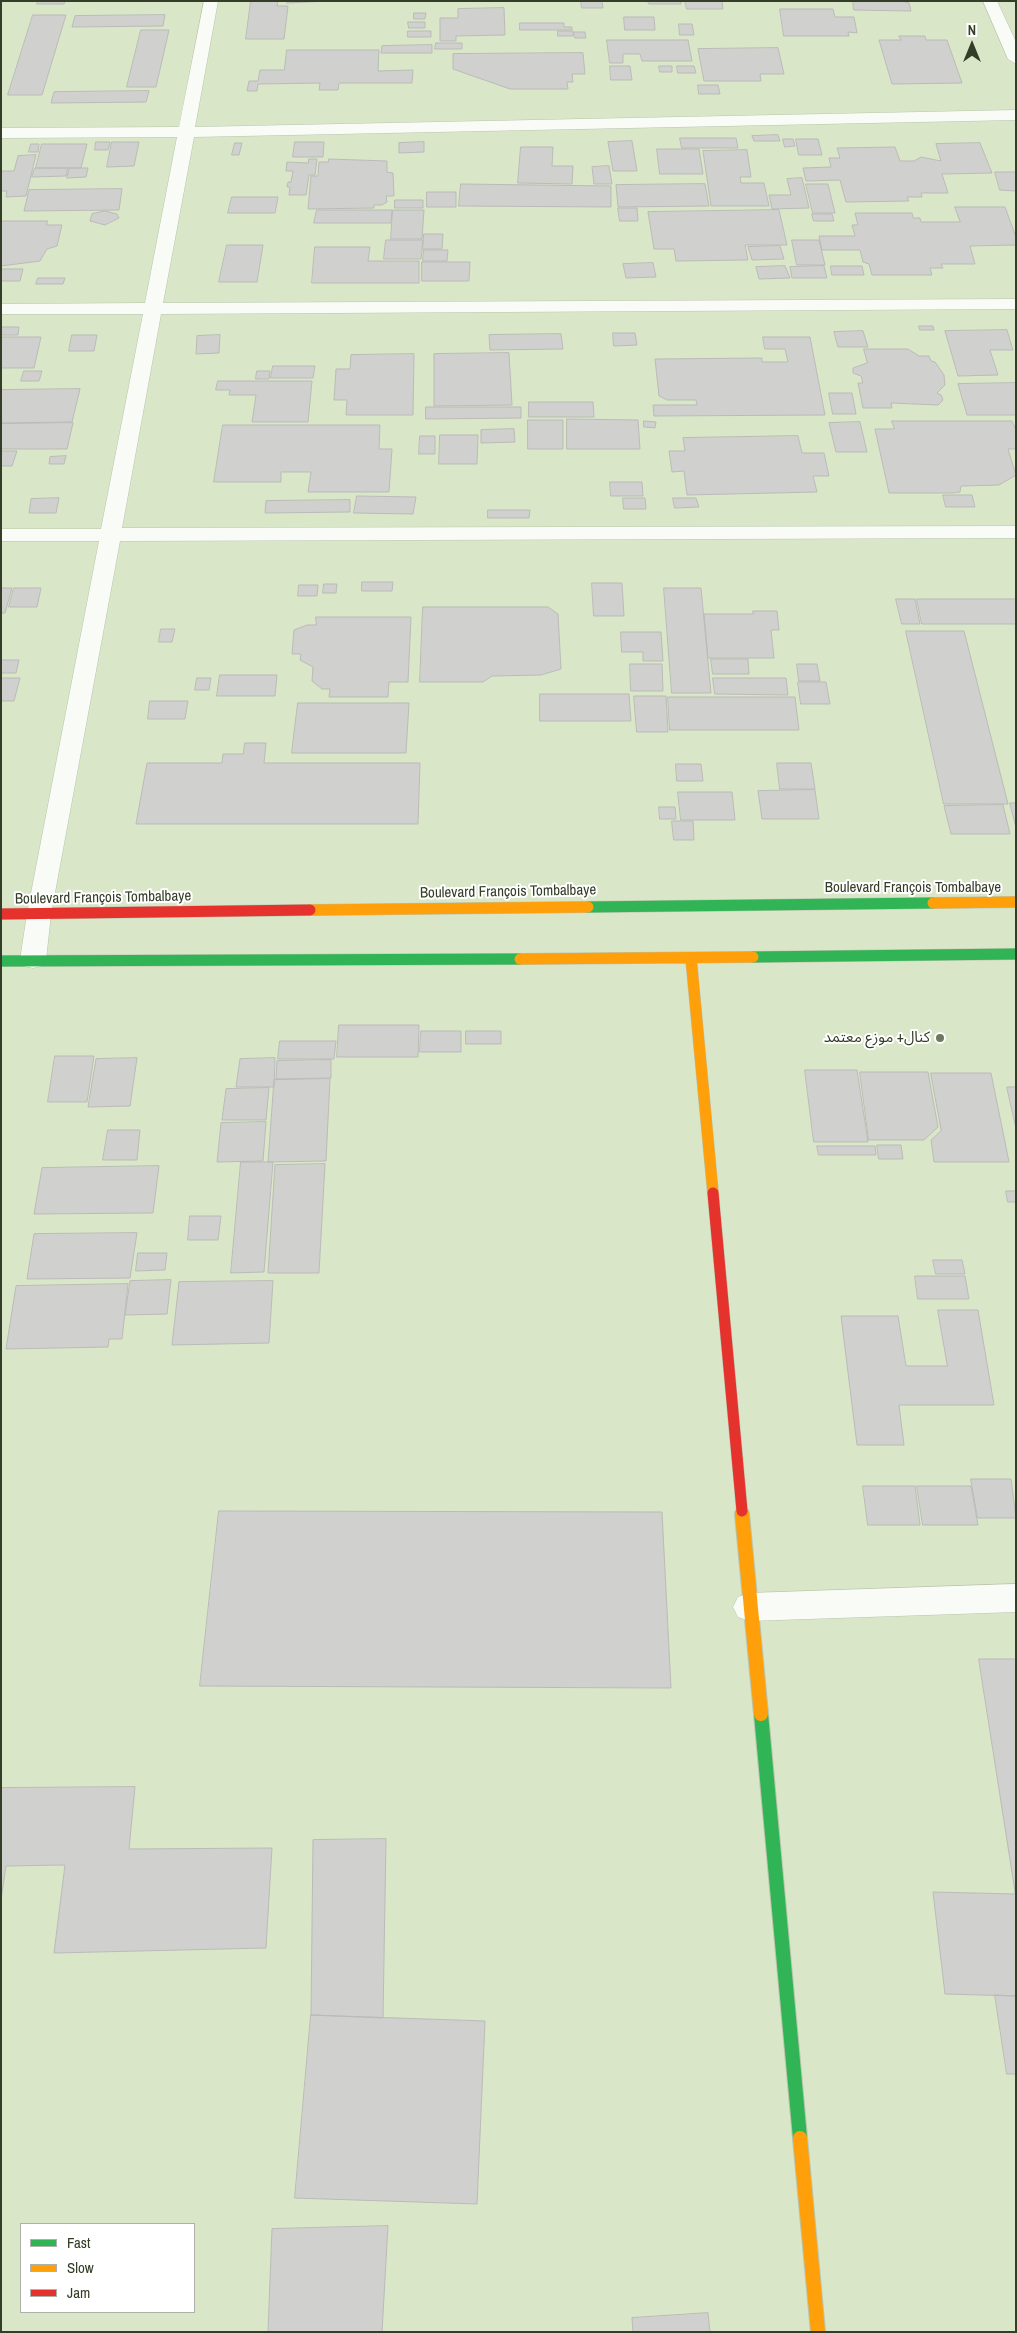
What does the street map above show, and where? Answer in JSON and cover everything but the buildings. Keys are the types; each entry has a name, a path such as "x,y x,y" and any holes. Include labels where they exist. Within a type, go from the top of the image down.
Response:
{"main road":[{"name":"Boulevard François Tombalbaye","path":"1,914 1016,902"},
{"path":"1,961 691,958 1016,954"},
{"path":"691,958 749,1607 818,2332"}],"street":[{"path":"33,960 39,914 211,1"},
{"path":"990,1 1016,59"},
{"path":"1,132 186,132 1016,115"},
{"path":"1,309 1016,304"},
{"path":"1,535 112,533 1016,532"},
{"path":"749,1607 1016,1598"}],"traffic: fast":[{"path":"588,907 933,903"},
{"path":"753,957 1016,954"},
{"path":"1,961 520,959"},
{"path":"761,1714 800,2138"}],"traffic: slow":[{"path":"933,903 1016,902"},
{"path":"310,910 588,907"},
{"path":"520,959 753,957"},
{"path":"691,958 713,1193"},
{"path":"742,1511 761,1714"},
{"path":"800,2138 818,2332"}],"traffic: jam":[{"path":"1,914 310,910"},
{"path":"713,1193 742,1511"}],"place":[{"name":"كنال+ موزع معتمد","path":"940,1038"}]}
